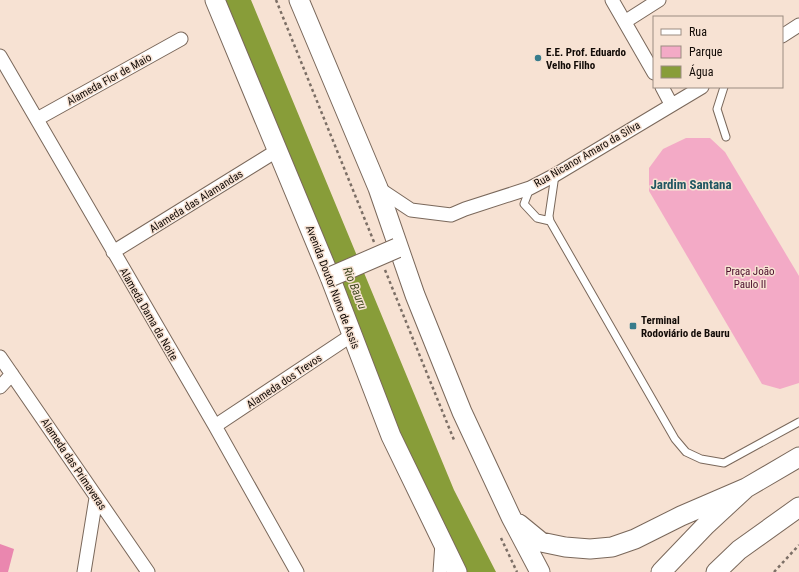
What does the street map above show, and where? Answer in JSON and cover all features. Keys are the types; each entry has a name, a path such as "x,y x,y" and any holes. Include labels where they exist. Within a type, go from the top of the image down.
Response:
{"main road":[{"name":"Avenida Doutor Nuno de Assis","path":"215,0 330,276 391,436 457,572"},
{"path":"299,0 378,188 397,248 462,412 511,517 540,572"},
{"path":"330,276 397,248"},
{"path":"511,517 540,542 565,547 590,549 612,546 634,539 681,516 746,488 799,457"},
{"path":"661,572 706,525 746,488"},
{"path":"716,572 739,550 799,507"}],"street":[{"path":"612,0 626,21 653,71"},
{"path":"626,21 659,0"},
{"path":"783,35 799,25"},
{"name":"Alameda Flor de Maio","path":"37,119 180,39"},
{"name":"Alameda Dama da Noite","path":"0,56 215,426 297,572"},
{"path":"663,88 671,104"},
{"name":"Rua Nicanor Amaro da Silva","path":"378,188 410,210 451,215 530,188 555,175 671,104 700,88"},
{"name":"Alameda das Alamandas","path":"113,252 278,150"},
{"name":"Alameda dos Trevos","path":"215,426 352,335"},
{"name":"Alameda das Primaveras","path":"0,356 148,572"},
{"path":"0,386 12,374"},
{"path":"84,572 96,498"},
{"path":"440,572 442,543"}],"lane":[{"path":"724,88 717,109 726,137"},
{"path":"555,175 549,216 550,221 675,439 686,452 701,459 724,464 799,422"},
{"path":"530,188 524,204 537,218 550,221"}],"path":[{"path":"774,572 799,545"}],"green space":[{"name":"Praça João Paulo II","path":"686,138 710,138 725,152 799,276 799,383 780,389 762,384 649,191 649,168 663,149"}],"shaded area":[{"path":"0,544 14,549 8,572 0,572"}],"water":[{"name":"Rio Bauru","path":"220,0 251,0 454,490 496,572 459,572 422,494"}],"place":[{"name":"E.E. Prof. Eduardo Velho Filho","path":"538,58"},
{"name":"Terminal Rodoviário de Bauru","path":"633,326"}],"district":[{"name":"Jardim Santana","path":"691,184"}]}
